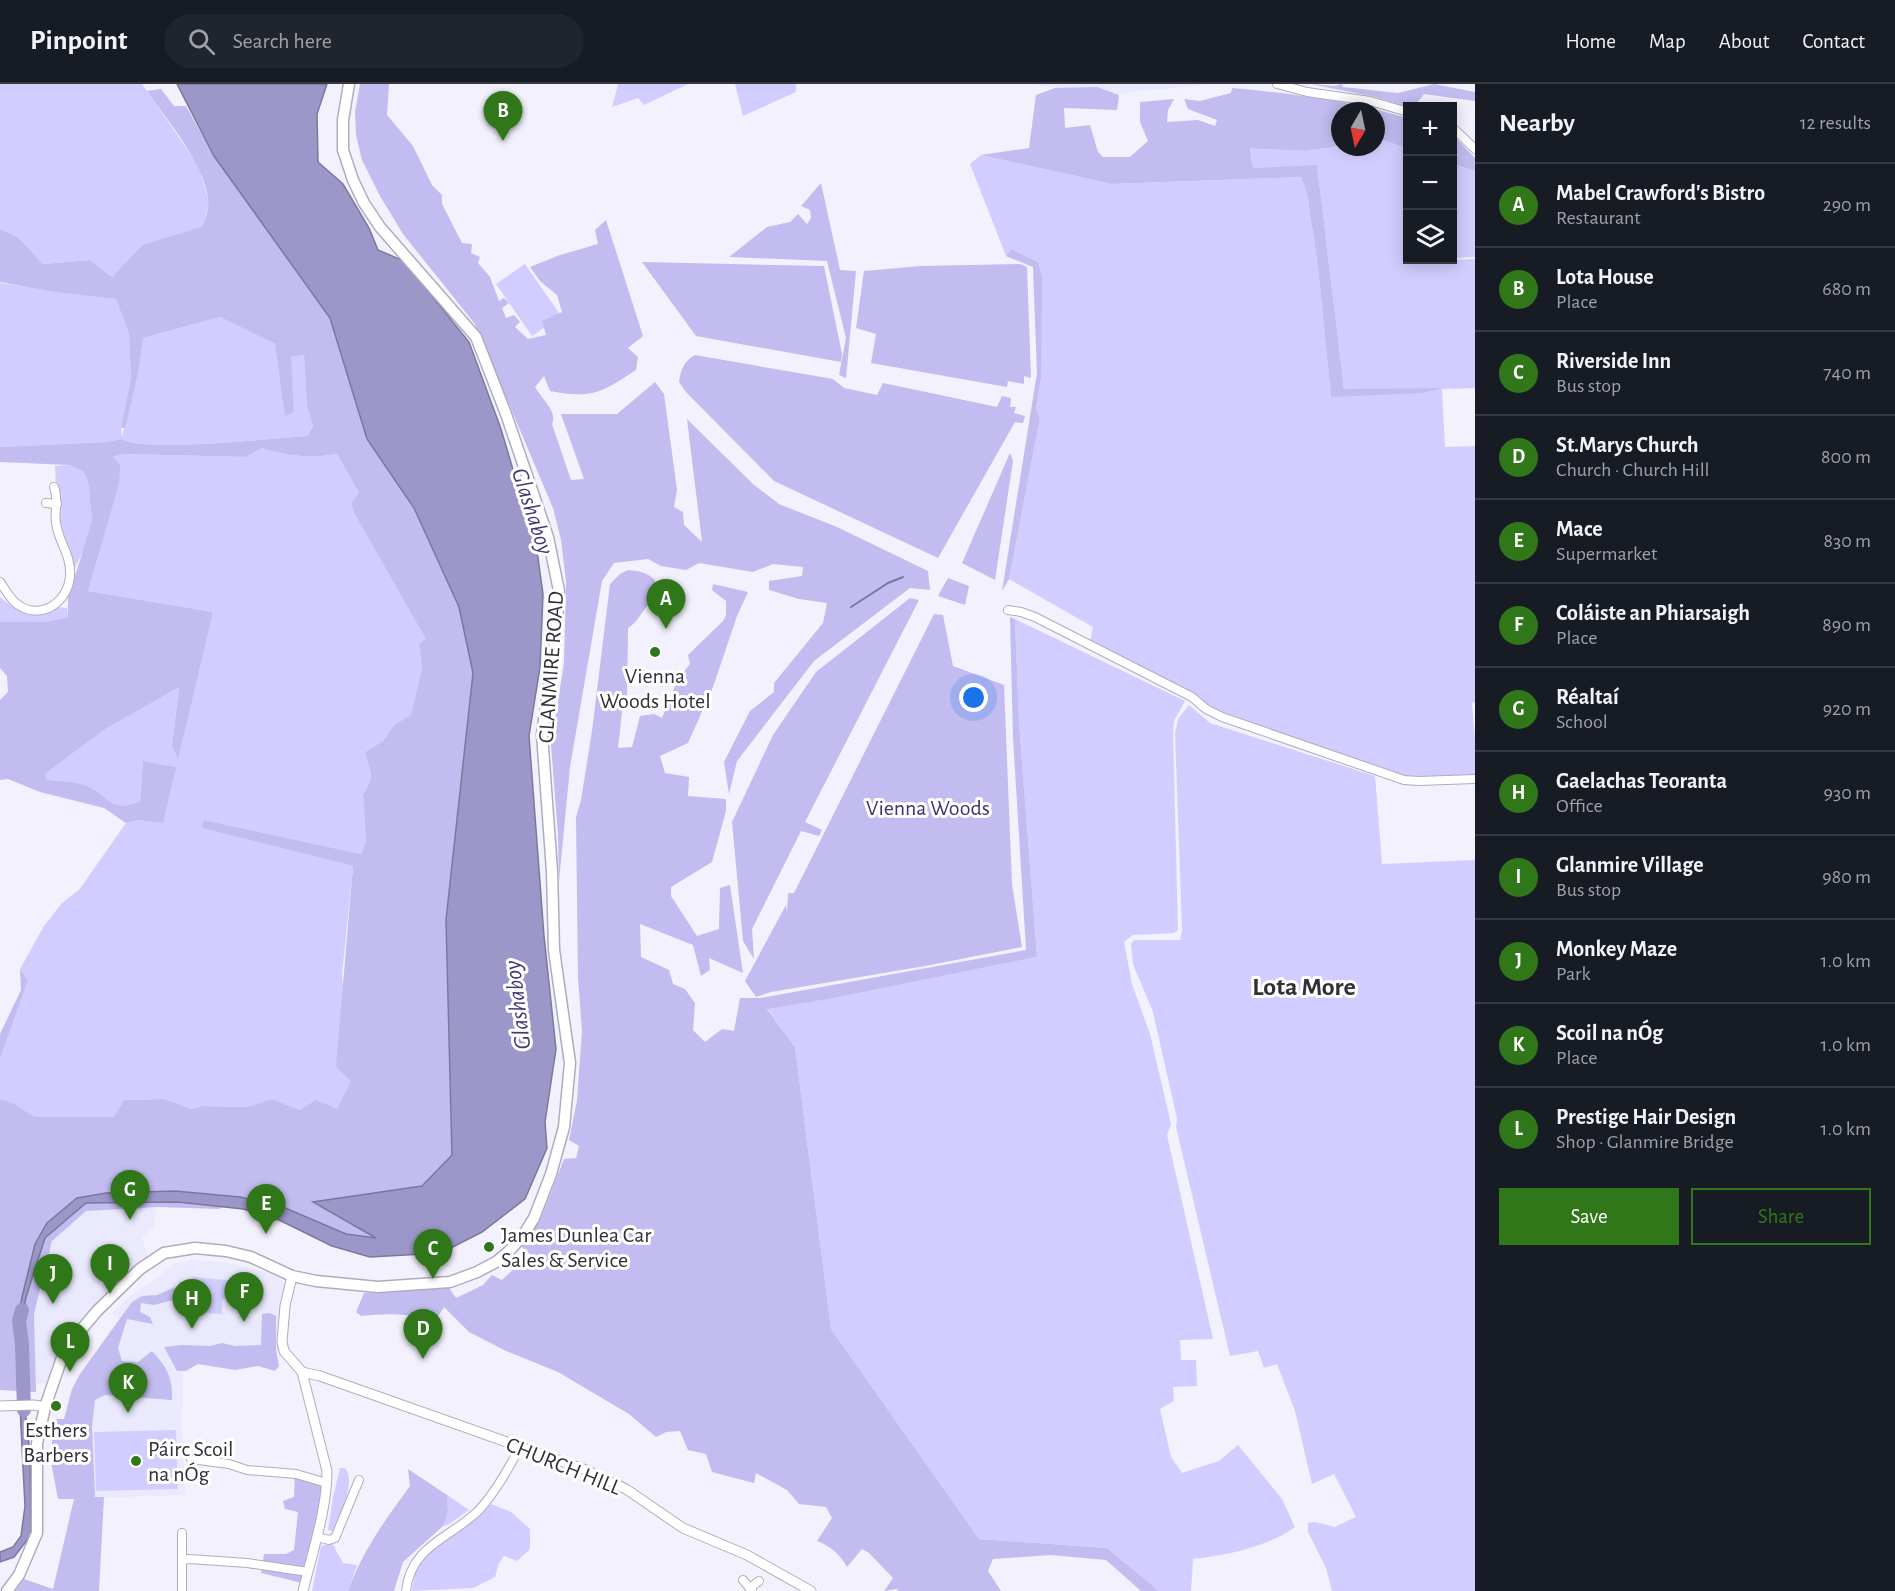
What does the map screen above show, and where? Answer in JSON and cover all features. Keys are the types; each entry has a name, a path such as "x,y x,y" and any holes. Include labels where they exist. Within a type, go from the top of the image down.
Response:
{"main road":[{"name":"GLANMIRE ROAD","path":"7,1591 19,1575 36,1533 39,1406 65,1349 76,1334 141,1269 164,1253 195,1248 226,1251 251,1257 292,1276 378,1287 450,1282 487,1267 508,1252 522,1237 534,1218 551,1174 564,1127 570,1063 554,950 552,871 542,734 556,636 559,591 551,548 506,414 476,337 380,227 364,203 353,180 344,150 343,120 349,84"}],"street":[{"path":"1277,84 1307,93 1370,101 1403,111"},
{"path":"1457,132 1475,149"},
{"path":"0,582 15,603 24,609 38,612 50,608 63,598 68,586 70,566 69,555 58,532 57,496 54,487"},
{"path":"46,503 57,504"},
{"path":"1008,610 1035,617 1192,697 1206,709 1222,717 1404,780 1475,779"},
{"path":"292,1276 285,1306 282,1342 284,1351 302,1372 325,1458 327,1484 303,1591"},
{"name":"CHURCH HILL","path":"302,1372 320,1376 606,1478 684,1528 747,1555 811,1591"},
{"path":"0,1406 39,1406"},
{"path":"406,1591 407,1579 421,1554 480,1509 520,1447"},
{"path":"191,1459 229,1464 247,1470 296,1474 327,1484"},
{"path":"316,1537 329,1540 335,1538 359,1480"},
{"path":"182,1533 182,1591"},
{"path":"182,1560 247,1563 308,1572"},
{"path":"743,1580 751,1589 759,1581"}],"shaded area":[{"path":"0,84 142,84 198,165 209,202 203,226 142,245 112,277 90,260 43,264 18,237 0,229"},
{"path":"618,84 688,84 644,105 638,98 612,107"},
{"path":"735,84 796,84 796,92 743,116"},
{"path":"1032,84 1213,84 1101,95"},
{"path":"1385,141 1403,147 1403,264 1457,264 1457,260 1475,259 1475,388 1442,389 1445,447 1475,446 1475,702 1472,703 1475,777 1409,780 1207,710 1192,696 1090,642 1093,627 1009,579 1040,418 1036,409 1041,378 1038,262 1011,249 1006,256 970,164 981,155 1112,184 1301,177 1307,193 1318,267 1331,397 1439,389 1344,389 1317,166 1253,168 1250,147 1305,151 1331,147 1331,156 1385,156"},
{"path":"1457,166 1475,171 1475,257 1457,258"},
{"path":"525,264 561,316 532,336 496,284"},
{"path":"0,283 116,299 129,334 131,378 121,428 122,437 139,369 143,338 220,317 275,344 294,412 290,357 304,355 307,406 313,425 307,436 240,442 156,445 121,439 106,442 0,447"},
{"path":"262,448 299,456 337,454 359,493 353,511 427,639 419,644 422,668 411,716 394,725 383,741 365,752 371,772 370,781 363,795 366,842 361,854 204,820 201,828 353,866 342,975 351,1081 337,1110 300,1110 272,1099 246,1107 203,1106 191,1109 165,1099 124,1100 115,1117 35,1117 13,1103 0,1099 0,1059 28,981 20,969 44,926 62,903 79,890 126,823 140,820 176,767 143,761 140,801 122,806 85,785 47,780 45,774 107,728 179,686 172,745 213,612 88,591 119,485 112,457 123,454 246,457"},
{"path":"69,465 83,471 88,481 92,520 83,551 71,576 58,532 55,466"},
{"path":"0,597 13,607 27,613 42,614 57,607 67,608 68,617 46,622 0,622"},
{"path":"1015,619 1185,701 1174,721 1173,731 1178,930 1174,933 1133,935 1124,942 1132,984 1150,1034 1171,1124 1167,1135 1213,1339 1180,1340 1181,1360 1196,1360 1197,1386 1173,1387 1174,1401 1160,1409 1171,1457 1182,1473 1219,1461 1238,1445 1282,1499 1295,1527 1260,1545 1193,1559 1191,1591 1159,1591 1107,1548 979,1539 831,1329 795,1047 767,1008 834,998 1037,957 1019,723"},
{"path":"1189,705 1210,723 1375,776 1382,864 1475,860 1475,1591 1332,1591 1326,1568 1308,1532 1308,1523 1315,1522 1335,1527 1356,1517 1334,1474 1312,1484 1295,1411 1277,1364 1264,1368 1258,1351 1230,1356 1176,1127 1177,1119 1153,1012 1133,964 1131,944 1134,940 1180,940 1182,931 1175,733 1178,719"},
{"path":"157,1207 154,1226 142,1238 148,1257 110,1290 62,1338 48,1383 36,1384 34,1314 52,1241 88,1209"},
{"path":"196,1260 229,1263 258,1270 271,1274 285,1283 278,1353 183,1351 182,1431 185,1495 58,1499 52,1467 52,1419 64,1419 72,1389 80,1374 119,1318 112,1313 128,1297 160,1276 173,1264"},
{"path":"192,1277 227,1280 226,1299 222,1299 222,1314 194,1312 195,1297 191,1296"},
{"name":"Páirc Scoil na nÓg","path":"176,1430 178,1489 96,1491 94,1432"},
{"path":"340,1468 345,1468 349,1481 341,1513 333,1531 328,1530"},
{"path":"447,1495 469,1510 443,1526 448,1512"},
{"path":"491,1504 511,1512 530,1529 530,1549 517,1561 504,1556 499,1563 495,1577 473,1588 412,1591 417,1570 425,1556"},
{"path":"332,1543 343,1563 357,1565 348,1591 312,1591 321,1546"}],"green space":[{"path":"360,84 389,84 387,115 413,146 432,185 442,195 442,204 462,243 472,244 471,253 480,257 478,263 490,277 499,301 504,298 509,303 502,308 506,318 514,315 520,322 515,327 528,339 546,335 542,321 562,312 557,295 540,281 530,267 598,244 595,230 606,220 643,336 628,348 638,357 636,370 604,389 586,394 550,391 544,376 535,387 553,415 552,424 571,480 584,479 561,414 617,414 655,382 664,394 677,490 674,507 683,512 684,525 702,542 687,419 754,485 779,504 837,527 928,571 930,590 910,588 814,661 737,761 729,794 724,762 750,711 774,692 774,683 823,623 827,603 799,599 769,590 769,581 802,576 803,567 773,564 753,572 699,563 686,570 661,566 648,559 614,563 602,581 570,767 559,881 551,745 564,663 566,581 561,540 553,508 475,324 403,234 362,160 356,135 355,112"},
{"path":"1310,84 1334,86 1342,84 1343,87 1398,93 1434,84 1475,92 1475,101 1424,94 1418,102 1403,102 1403,106 1376,97"},
{"path":"1097,87 1119,95 1117,110 1064,108 1065,128 1090,125 1098,152 1103,157 1130,157 1148,141 1140,122 1140,102 1174,99 1168,110 1167,122 1198,120 1215,126 1217,120 1188,109 1184,99 1200,101 1231,93 1232,88 1277,92 1337,102 1331,102 1331,147 1305,151 1250,148 1253,168 1317,165 1344,389 1442,388 1422,393 1331,397 1318,267 1307,193 1301,177 1112,184 981,155 1029,148 1036,95 1055,88"},
{"path":"161,89 174,106 186,106 214,156 330,318 367,439 414,508 459,607 473,673 446,921 452,1155 422,1186 314,1202 379,1238 346,1234 283,1207 240,1197 219,1209 157,1207 86,1211 52,1241 34,1314 36,1392 0,1390 0,1099 13,1103 35,1117 114,1117 124,1100 165,1099 191,1109 203,1106 246,1107 272,1099 300,1110 316,1100 337,1109 351,1081 336,1067 353,866 201,828 204,820 361,854 366,842 363,795 371,773 365,752 383,741 394,725 411,715 422,668 419,644 426,639 353,511 352,502 359,493 337,454 299,456 262,448 246,457 123,454 113,457 120,465 119,485 88,591 213,612 178,759 172,745 179,687 107,728 45,774 47,780 85,785 122,806 140,801 143,761 176,767 163,823 140,820 126,823 104,808 40,792 8,779 0,780 0,700 8,692 7,676 0,668 0,622 46,622 68,617 68,594 92,520 88,481 83,471 69,465 0,462 0,447 106,442 121,439 156,445 211,444 307,436 313,426 307,406 304,355 291,357 294,412 285,416 275,344 220,317 143,338 139,369 127,420 125,428 121,428 131,378 129,334 116,299 0,282 0,229 18,237 43,264 90,260 112,277 142,245 203,226 208,202 199,170 184,142 147,91"},
{"path":"1385,112 1403,117 1403,147 1385,141"},
{"path":"1457,139 1475,158 1475,171 1457,165"},
{"path":"821,183 840,270 856,271 846,378 839,375 846,338 827,261 729,257 767,227 790,222 798,214 807,224 811,218 810,210 801,206"},
{"path":"1011,249 1038,262 1042,277 1041,378 1036,409 1040,418 1009,579 1002,591 1037,373 1033,267 1006,256"},
{"path":"642,262 824,266 842,354 841,362 696,336"},
{"path":"1020,264 1027,267 1031,378 1024,376 1024,384 1008,381 1007,387 871,363 876,334 856,328 864,271 921,266"},
{"path":"695,355 833,379 844,388 877,395 883,383 997,407 1002,396 1011,398 1010,407 1016,407 1014,413 1025,416 1023,423 1015,422 938,558 774,481 686,392 679,382 684,366"},
{"path":"1010,453 1013,461 995,580 962,563"},
{"path":"628,570 642,572 655,580 653,601 628,628 627,699 622,712 618,748 632,747 640,716 654,714 662,718 678,679 690,664 688,655 723,621 726,615 726,601 712,590 713,584 748,592 737,616 713,687 688,743 660,756 665,773 689,777 688,796 726,799 726,811 712,862 671,887 671,896 697,936 719,929 720,888 730,885 743,973 709,958 710,970 701,976 693,945 640,924 641,957 669,970 673,984 685,989 695,1003 693,1030 705,1042 722,1029 734,1031 740,998 760,998 1026,950 1013,737 1010,617 1015,619 1019,723 1037,957 834,998 767,1009 795,1047 831,1329 979,1539 1107,1548 1159,1591 1141,1591 1106,1560 1051,1555 993,1559 988,1571 1001,1591 898,1591 897,1589 884,1591 893,1578 869,1553 862,1549 847,1567 834,1551 817,1541 832,1518 826,1507 799,1504 787,1490 756,1473 754,1483 712,1472 706,1454 688,1450 680,1431 666,1432 656,1437 629,1414 558,1372 506,1351 469,1332 444,1307 437,1318 423,1323 420,1317 390,1314 361,1316 356,1312 364,1293 449,1288 456,1298 483,1285 492,1275 502,1280 530,1254 522,1247 541,1218 564,1159 576,1158 579,1146 569,1140 577,1100 582,1031 578,978 576,817 581,800 592,731 610,584"},
{"path":"948,578 969,586 965,605 938,596"},
{"name":"Vienna Woods","path":"910,598 919,600 805,822 822,830 819,836 801,831 752,929 754,959 743,941 732,822 773,735 816,672"},
{"name":"Vienna Woods","path":"934,614 943,615 953,666 1004,685 1012,884 1022,947 771,992 756,997 745,981 786,905 787,913 788,893 794,893"},
{"path":"20,969 28,981 0,1059 0,1034 21,990"},
{"path":"175,1287 173,1300 154,1305 141,1303 140,1312 150,1317 153,1324 127,1319 118,1348 122,1361 138,1362 152,1351 168,1373 172,1400 105,1395 95,1400 92,1427 95,1497 104,1497 99,1591 15,1591 24,1579 53,1589 74,1499 58,1499 52,1467 52,1419 64,1419 72,1389 80,1374 132,1302 142,1296 157,1295"},
{"path":"270,1313 276,1316 276,1350 279,1366 275,1371 258,1366 235,1370 198,1364 186,1371 177,1371 164,1347 210,1346 222,1343 235,1346 261,1345 262,1314"},
{"path":"408,1469 447,1495 448,1512 443,1526 403,1562 394,1591 348,1591 368,1548 410,1486"},
{"path":"295,1472 321,1477 322,1490 319,1517 302,1583 261,1573 264,1554 286,1554 294,1550 298,1512 285,1509 283,1501 294,1497"}],"water":[{"path":"177,84 327,84 317,114 318,162 343,184 369,228 378,250 404,261 469,342 501,429 537,551 543,594 540,667 529,736 544,936 556,1049 545,1122 547,1148 525,1199 482,1232 441,1253 370,1257 332,1246 275,1218 243,1209 178,1202 86,1203 45,1238 26,1297 20,1328 23,1392 30,1453 31,1535 14,1557 0,1562 0,1552 13,1547 21,1536 25,1506 16,1328 35,1244 47,1223 77,1198 106,1193 175,1191 240,1197 283,1207 346,1234 376,1238 313,1202 422,1186 452,1155 446,920 473,673 459,607 414,508 367,439 330,318 214,156"}],"waterway":[{"path":"851,607 888,583 903,577"},
{"name":"Glashaboy","path":"22,1310 19,1321 24,1410"}],"place":[{"name":"Lota House","path":"503,141"},
{"name":"Mabel Crawford's Bistro","path":"666,629"},
{"name":"Vienna Woods Hotel","path":"655,652"},
{"name":"Réaltaí","path":"130,1220"},
{"name":"Mace","path":"266,1234"},
{"name":"James Dunlea Car Sales & Service","path":"489,1247"},
{"name":"Riverside Inn","path":"433,1279"},
{"name":"Glanmire Village","path":"110,1294"},
{"name":"Monkey Maze","path":"53,1304"},
{"name":"Coláiste an Phiarsaigh","path":"244,1322"},
{"name":"Gaelachas Teoranta","path":"192,1329"},
{"name":"St.Marys Church","path":"423,1359"},
{"name":"Prestige Hair Design","path":"70,1372"},
{"name":"Esthers Barbers","path":"56,1406"},
{"name":"Scoil na nÓg","path":"128,1413"},
{"name":"Páirc Scoil na nÓg","path":"136,1461"}],"district":[{"name":"Lota More","path":"1304,986"}]}
